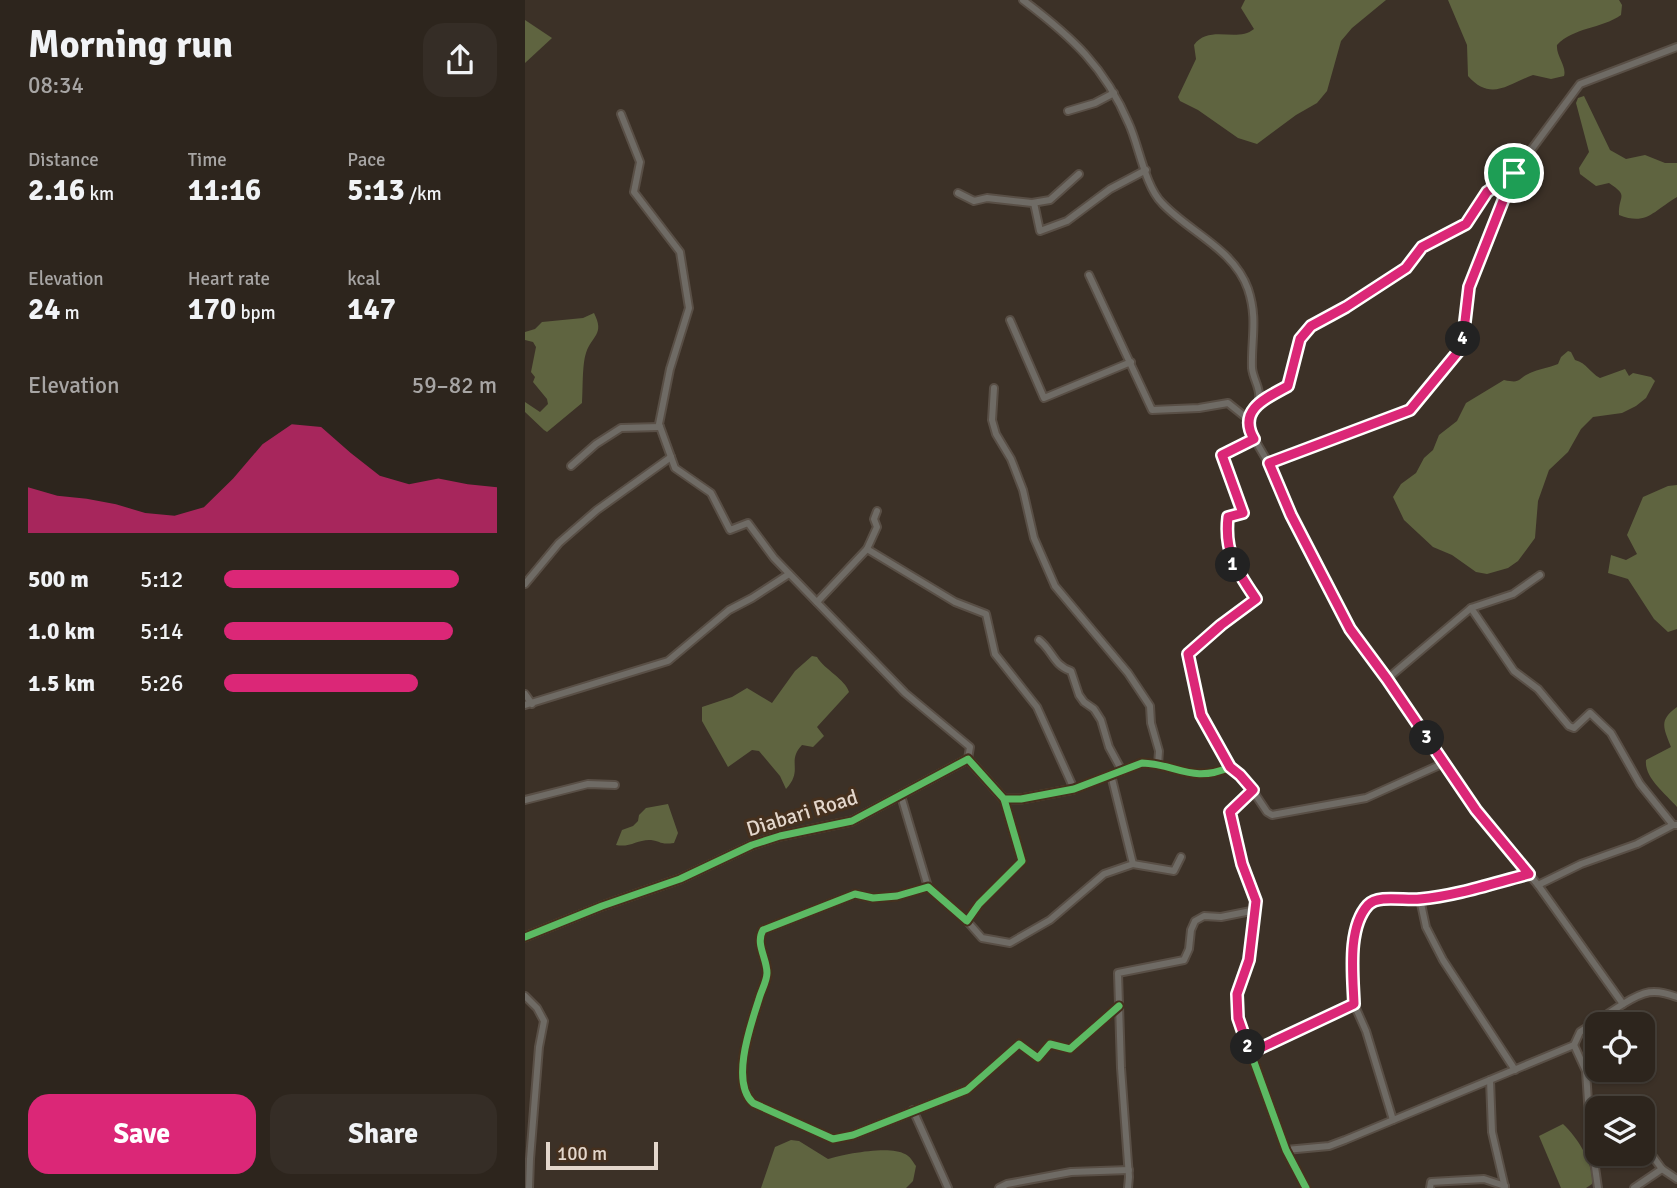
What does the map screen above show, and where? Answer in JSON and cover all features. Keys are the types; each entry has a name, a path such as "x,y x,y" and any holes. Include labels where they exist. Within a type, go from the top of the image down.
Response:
{"street":[{"path":"1023,0 1075,43 1095,64 1114,93 1160,202 1211,242 1240,274 1248,288 1255,325 1252,366 1253,379 1260,392 1259,402 1248,419 1248,428 1269,463 1291,515 1350,629 1476,810 1538,885 1623,1004"},
{"path":"1269,463 1410,410 1462,347 1469,287 1514,173 1580,84 1677,47"},
{"path":"1068,111 1114,93"},
{"path":"621,114 640,162 634,192 680,252 689,308 670,369 660,426 675,468 711,493 730,530 748,523 774,558 905,694 970,747 968,759 1003,799 1022,861 979,904 967,922"},
{"path":"1034,203 1040,231 1067,221 1110,189 1146,170"},
{"path":"1259,402 1288,386 1300,339 1311,326 1406,268 1422,247 1466,224 1487,192 1514,173"},
{"path":"958,193 974,201 987,198 1034,203 1050,200 1079,174"},
{"path":"1089,275 1152,410 1199,408 1228,403 1248,419"},
{"path":"1010,320 1044,398 1131,362"},
{"path":"994,388 992,420 1023,490 1034,538 1055,586 1128,673 1150,706 1151,723 1159,751 1158,765"},
{"path":"571,466 596,444 621,428 660,426"},
{"path":"1254,439 1222,455 1243,513 1228,517 1232,563 1256,599 1188,654 1201,715 1230,767 1240,775 1272,815 1366,798 1444,763"},
{"path":"525,584 559,543 587,518 671,457"},
{"path":"817,601 867,549 877,527 873,519 877,511"},
{"path":"867,549 955,602 986,614 995,654 1037,707 1074,789"},
{"path":"525,694 529,704 668,661 729,610 789,574"},
{"path":"1387,679 1471,608 1513,594 1540,575"},
{"path":"1471,608 1514,671 1538,690 1569,726 1574,728 1590,713 1611,733 1640,784 1675,825 1637,844 1581,864 1538,885"},
{"path":"1039,640 1051,652 1060,667 1071,671 1079,695 1101,720 1109,747 1122,771"},
{"name":"Diabari Road","path":"525,937 680,879 752,845 780,836 852,821 968,759"},
{"path":"1003,799 1021,799 1074,789 1142,763 1200,775 1216,774 1230,767"},
{"path":"1111,775 1133,864"},
{"path":"525,800 588,784 615,785"},
{"path":"1253,790 1230,812 1242,864 1256,901 1249,960 1237,994 1238,1018 1286,1150 1306,1188"},
{"path":"901,796 928,887 982,938 1010,943 1050,920 1104,874 1133,864 1174,871 1181,857"},
{"path":"1393,1120 1366,1031 1354,1004 1353,940 1364,911 1370,902 1420,899 1529,874"},
{"path":"928,887 897,896 873,898 855,894 763,930 760,940 767,974 744,1054 743,1079 749,1100 833,1139 852,1135 967,1090 1019,1044 1038,1058 1050,1044 1070,1049 1119,1006"},
{"path":"1420,899 1426,927 1443,960 1515,1070"},
{"path":"1128,1188 1118,973 1184,960 1195,921 1204,916 1221,917 1256,910"},
{"path":"1286,1150 1329,1146 1574,1045 1580,1032 1641,993 1662,991 1677,997"},
{"path":"525,996 537,1008 544,1021 539,1047 530,1188"},
{"path":"1250,1053 1354,1004"},
{"path":"1574,1045 1586,1071 1597,1188"},
{"path":"1490,1080 1492,1132 1505,1187"},
{"path":"913,1110 948,1188"},
{"path":"1655,1159 1663,1169 1677,1179"},
{"path":"1634,1188 1663,1169"},
{"path":"999,1188 1007,1184 1071,1172 1129,1170"},
{"path":"1430,1188 1431,1182 1484,1179 1505,1187"}],"shaded area":[{"path":"1245,0 1386,0 1352,28 1341,41 1327,91 1317,103 1257,144 1238,138 1180,101 1178,97 1196,59 1194,45 1200,39 1215,34 1247,33 1254,29 1241,8"},
{"path":"1448,0 1619,0 1622,5 1621,15 1613,20 1579,31 1557,45 1564,76 1551,79 1533,75 1500,89 1492,89 1476,84 1468,76 1467,45"},
{"path":"525,20 552,38 525,63"},
{"path":"1584,96 1610,150 1626,159 1645,155 1665,163 1677,163 1677,197 1643,218 1629,218 1619,215 1619,191 1609,183 1596,186 1580,174 1579,168 1589,152 1576,103 1578,98"},
{"path":"594,313 598,331 585,358 582,403 547,432 525,412 525,402 540,412 548,404 533,382 535,377 531,372 536,347 533,342 525,340 525,332 535,329 542,322 583,318"},
{"path":"1568,351 1575,360 1600,378 1625,369 1629,376 1633,373 1651,377 1655,381 1646,398 1636,406 1622,413 1593,417 1581,429 1568,452 1549,470 1538,501 1535,538 1518,561 1508,568 1487,574 1476,572 1452,555 1433,547 1404,520 1393,497 1401,484 1416,473 1424,458 1433,450 1439,435 1457,421 1466,403 1504,380 1517,381 1533,372 1558,364"},
{"path":"1677,485 1677,629 1668,632 1654,619 1628,579 1608,573 1611,555 1626,560 1637,554 1627,535 1643,497"},
{"path":"812,656 817,657 849,692 817,727 824,736 813,747 802,745 797,751 794,776 786,789 780,776 759,751 752,750 728,767 702,721 702,707 732,697 747,688 772,703 795,671"},
{"path":"1677,707 1677,807 1648,773 1646,760 1671,747 1664,724 1667,716"},
{"path":"668,804 678,833 674,843 646,840 616,845 622,830 633,826 646,808"},
{"path":"1563,1124 1585,1155 1585,1166 1590,1166 1592,1184 1586,1188 1561,1188 1539,1136"},
{"path":"791,1140 799,1141 828,1159 867,1151 898,1151 908,1156 916,1166 913,1181 906,1188 761,1188 775,1147"}],"cycle path":[{"path":"525,937 680,879 752,845 780,836 852,821 968,759 1004,799 1021,799 1074,789 1142,763 1205,774 1230,767 1253,791 1230,812 1242,864 1256,901 1249,960 1237,994 1238,1018 1286,1150 1306,1188"},
{"path":"1004,799 1022,861 979,904 967,921 928,887 897,896 873,898 855,894 763,930 760,941 767,976 744,1052 743,1081 746,1094 753,1103 833,1139 853,1135 967,1090 1019,1044 1038,1058 1050,1044 1070,1049 1119,1006"}],"route":[{"path":"1514,173 1469,287 1462,347 1410,410 1269,463 1291,515 1350,629 1476,810 1529,874 1420,899 1370,902 1353,940 1354,1004 1250,1053 1238,1018 1237,994 1249,960 1256,901 1242,864 1230,812 1253,790 1230,767 1201,715 1188,654 1209,634 1256,599 1232,563 1228,517 1243,513 1222,455 1254,439 1248,428 1248,419 1259,402 1288,386 1300,339 1311,326 1406,268 1422,247 1466,224 1487,192 1514,173"}]}
